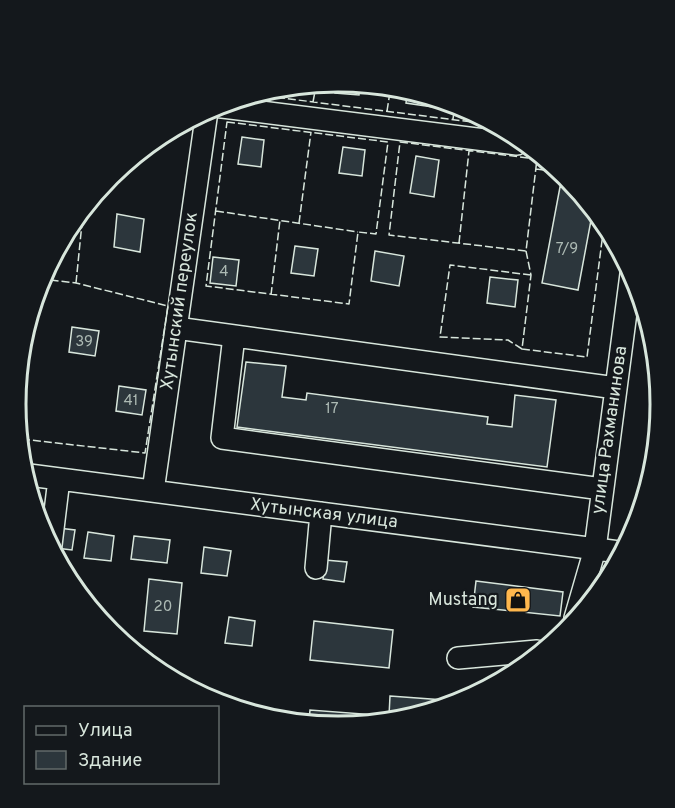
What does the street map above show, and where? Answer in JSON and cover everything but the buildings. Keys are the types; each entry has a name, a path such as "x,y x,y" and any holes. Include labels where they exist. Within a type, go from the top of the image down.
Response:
{"street":[{"path":"237,109 508,143"},
{"name":"Хутынский переулок","path":"153,491 205,122"},
{"name":"улица Рахманинова","path":"580,600 595,549 629,292"},
{"path":"176,328 616,388"},
{"path":"234,336 222,438 602,489"},
{"name":"Хутынская улица","path":"34,476 612,551"},
{"path":"53,531 59,479"},
{"path":"316,568 321,513"},
{"path":"458,657 527,652"}],"fence":[{"path":"313,102 315,93"},
{"path":"387,111 389,97"},
{"path":"279,98 470,122"},
{"path":"453,119 454,115"},
{"path":"227,122 388,142 376,234 358,232 349,304 206,286 227,122"},
{"path":"299,223 311,132"},
{"path":"400,142 530,158"},
{"path":"400,142 389,235 526,251 536,164"},
{"path":"459,243 469,151"},
{"path":"536,169 544,170"},
{"path":"216,211 358,232"},
{"path":"271,295 280,220"},
{"path":"76,283 82,226"},
{"path":"526,251 531,275 522,349 587,357 602,239"},
{"path":"522,349 508,340 440,337 450,265 531,275"},
{"path":"27,440 145,453 168,306 76,283 51,280"}],"place":[{"name":"Mustang","path":"518,600"}]}
